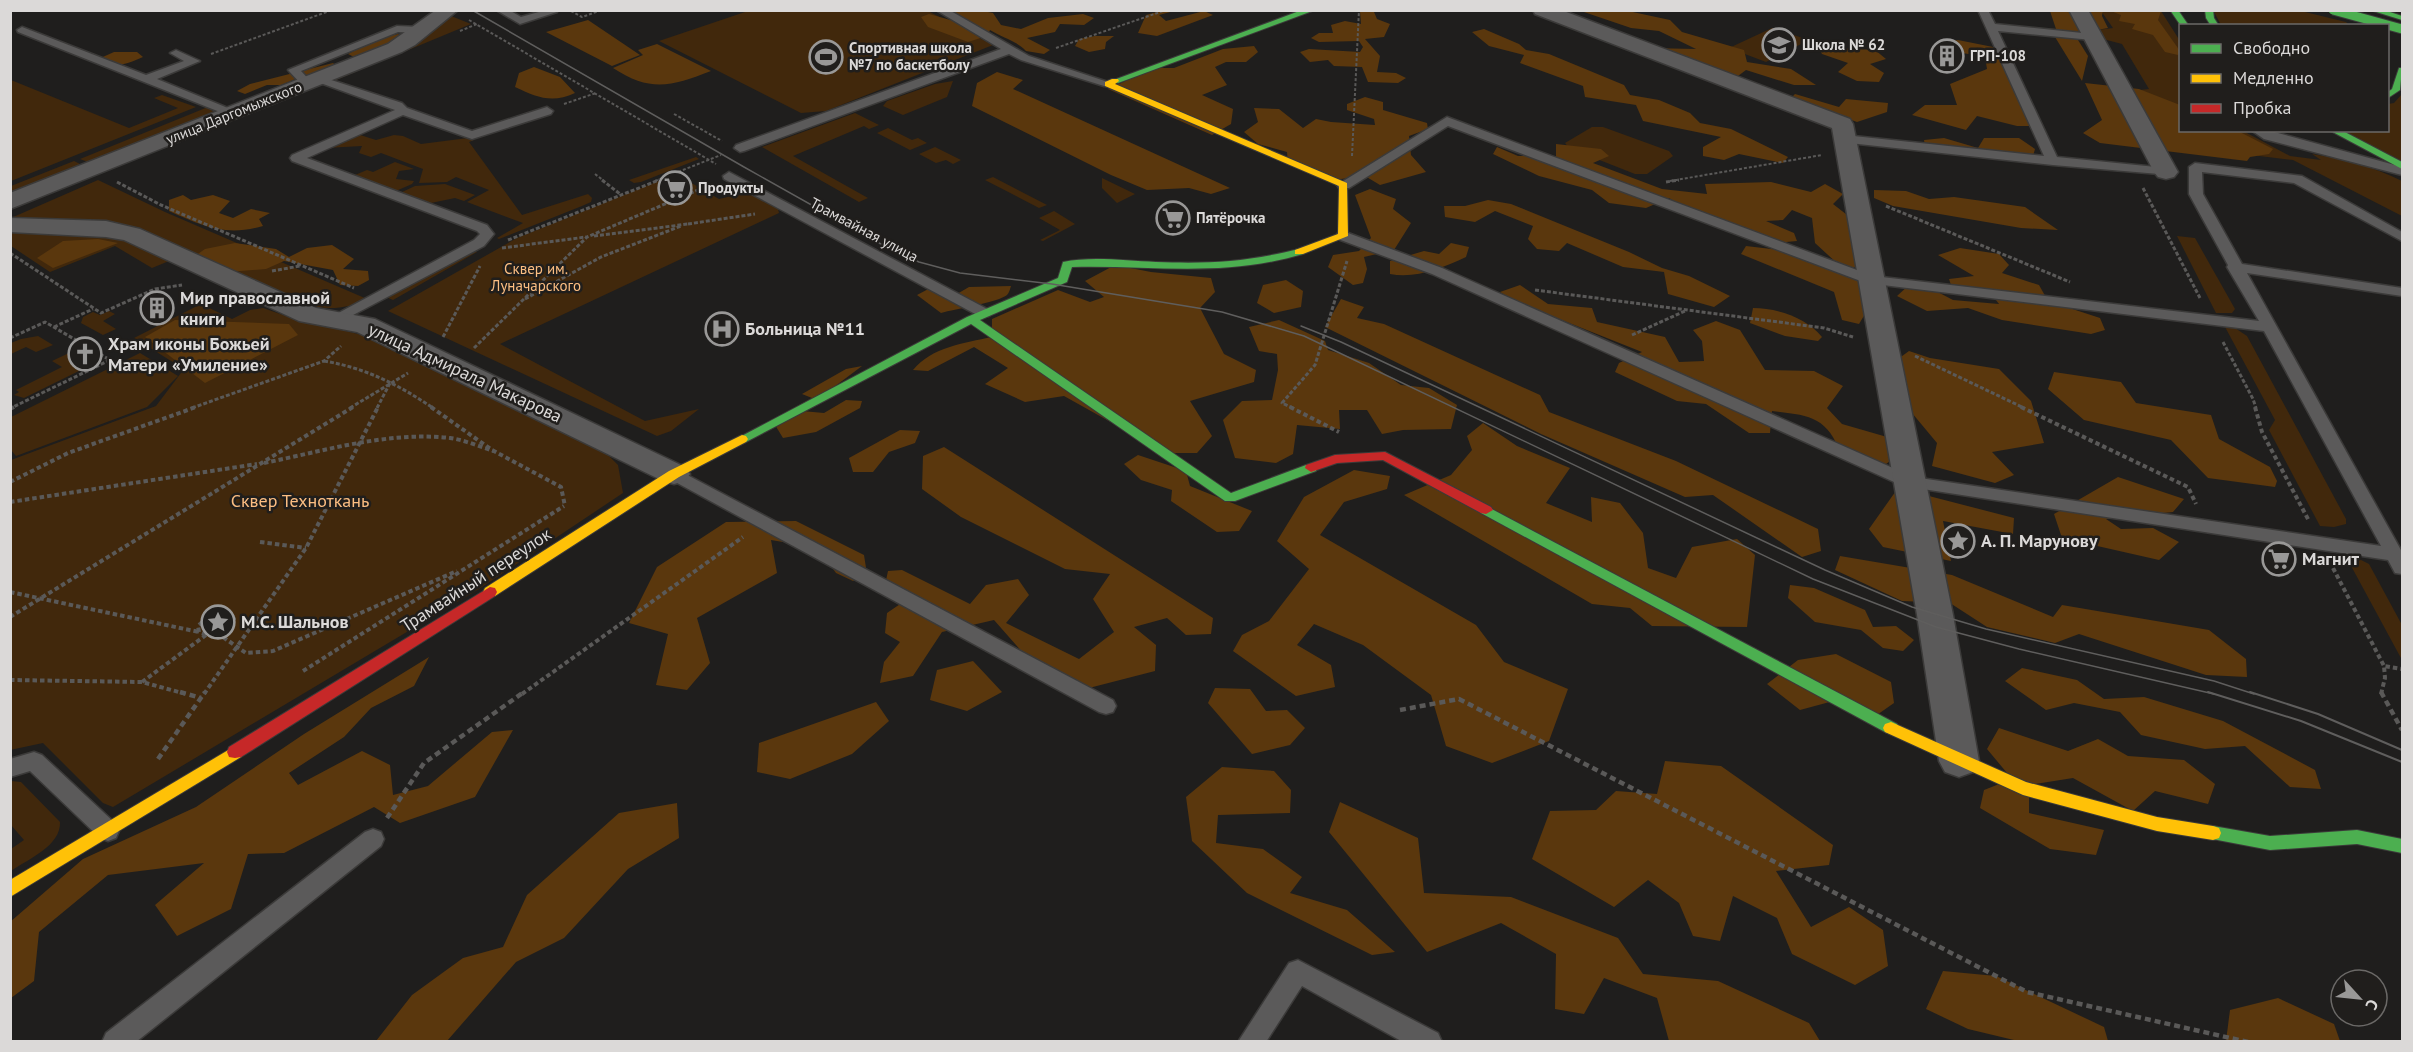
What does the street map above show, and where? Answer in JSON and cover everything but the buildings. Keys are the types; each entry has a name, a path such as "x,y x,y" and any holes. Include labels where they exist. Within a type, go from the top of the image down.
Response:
{"street":[{"name":"улица Даргомыжского","path":"10,202 395,48 449,10"},
{"path":"1108,84 1311,10"},
{"path":"1542,10 1842,124 1935,615 1959,761"},
{"path":"2078,10 2166,172"},
{"path":"2174,10 2184,24"},
{"path":"2209,10 2214,24"},
{"path":"2333,10 2385,24"},
{"path":"2345,10 2357,24"},
{"path":"2372,10 2403,18"},
{"path":"2372,10 2382,24"},
{"path":"2389,30 2403,44"},
{"path":"2389,94 2396,90 2400,68"},
{"path":"1108,84 1344,185 1348,238"},
{"path":"2337,132 2403,166"},
{"name":"улица Адмирала Макарова","path":"10,225 106,230 131,234 309,315 364,325 437,350 675,474"},
{"name":"Трамвайный переулок","path":"10,889 350,682 675,474 978,316 1063,279 1067,264 1103,262 1187,267 1232,266 1292,255 1348,238"},
{"path":"978,316 1230,498 1335,459 1385,456 1878,722 1959,761 2024,788 2157,824 2270,843 2357,837 2403,846"}],"lane":[{"path":"501,10 520,21 552,12"},
{"path":"941,10 1025,58 1108,84"},
{"path":"1983,10 2053,161"},
{"path":"1991,27 2092,37"},
{"path":"22,30 234,113"},
{"path":"740,148 1012,49"},
{"path":"176,53 194,61"},
{"path":"145,79 194,61"},
{"path":"313,82 398,106 404,111 471,135 547,111"},
{"path":"336,320 479,243 487,234 482,228 296,158 404,111"},
{"path":"1344,185 1448,121 1871,280 2268,327"},
{"path":"2261,132 2268,136 2403,171"},
{"path":"1845,145 2166,172"},
{"path":"2398,561 2234,267 2196,194 2195,166 2297,179 2403,237"},
{"name":"Трамвайная улица","path":"729,176 978,316"},
{"path":"1348,238 1437,271 1909,482 2398,561"},
{"path":"2234,267 2403,292"},
{"path":"675,474 1106,706"},
{"path":"10,768 34,761 108,831"},
{"path":"115,1041 373,838"},
{"path":"1251,1041 1298,971 1429,1041"}],"path":[{"path":"194,61 333,10"},
{"path":"571,10 582,17 602,10"},
{"path":"1025,58 1166,10"},
{"path":"1344,185 1353,153 1359,10"},
{"path":"468,20 708,160"},
{"path":"547,111 596,93"},
{"path":"674,114 726,143"},
{"path":"1624,189 1845,145"},
{"path":"509,239 740,148"},
{"path":"94,169 161,205 377,298"},
{"path":"595,174 621,195"},
{"path":"468,354 588,237 729,176"},
{"path":"1854,194 2101,295 2109,308"},
{"path":"499,249 790,209"},
{"path":"519,302 601,257 688,224"},
{"path":"1344,435 1282,404 1316,365 1348,238"},
{"path":"10,253 101,314 155,289 226,279"},
{"path":"10,617 391,383 437,350 483,260"},
{"path":"53,328 94,309"},
{"path":"1608,346 1686,310"},
{"path":"10,338 45,322 110,360 10,409"},
{"path":"10,482 68,453 324,361 364,325"},
{"path":"324,361 345,362 401,387 494,451 561,487 564,506 579,503 606,518"},
{"path":"153,766 306,548 391,383"},
{"path":"10,504 383,441 450,438 494,451"},
{"path":"373,838 424,763 764,522"},
{"path":"260,542 306,548"},
{"path":"217,633 246,653 273,651 469,566"},
{"path":"10,592 206,635"},
{"path":"142,682 206,635 217,633 232,623 234,619 231,613 221,612 210,615 198,626 199,632"},
{"path":"2403,669 2384,666 2385,678 2381,693 2403,730"},
{"path":"10,680 142,682 201,698"},
{"path":"1400,710 1459,699 2027,992 2248,1041"}],"green space":[{"name":"Спортивная школа №7 по баскетболу","path":"926,10 993,45 826,111 801,113 659,41 748,11"},
{"path":"2213,10 2301,11 2348,24 2220,24"},
{"path":"2101,11 2161,11 2179,39 2179,132 2245,132 2290,156 2321,160 2312,154 2347,161 2380,172 2402,181 2402,216 2293,160 2161,144 2131,91 2149,89 2122,44 2103,39 2097,30 2113,28"},
{"path":"451,16 471,24 336,80 335,78"},
{"path":"1772,28 1809,40 1766,62 1729,48"},
{"path":"11,80 129,128 178,108 154,98 162,95 196,107 11,181"},
{"path":"953,81 947,97 903,115 883,106 887,101 935,84"},
{"path":"2402,94 2402,161 2344,132 2389,132 2389,104 2394,103"},
{"path":"208,107 215,113 93,164 80,159"},
{"path":"855,113 879,125 869,129 864,126 793,156 868,198 859,202 762,147"},
{"path":"1592,127 1603,127 1669,151 1673,156 1647,174 1635,174 1569,148 1565,143"},
{"path":"888,128 912,140 918,138 927,143 910,150 877,133"},
{"path":"357,134 376,140 394,135 403,136 421,144 468,138 474,140 469,142 522,215 588,194 592,198 591,202 499,239 497,238 523,223 467,202 489,190 456,177 447,182 419,183 423,169 381,153 371,157 359,153 362,146 326,148"},
{"path":"935,147 961,160 953,164 946,160 936,163 919,154"},
{"path":"696,157 699,159 641,182 634,183 629,180"},
{"path":"74,161 86,167 11,193 11,186"},
{"path":"395,162 414,169 399,171 396,179 414,181 396,191 355,175 367,170 373,172"},
{"name":"Сквер им. Луначарского","path":"676,174 719,199 749,192 778,209 779,213 500,344 645,421 699,409 671,431 657,436 388,311 517,238"},
{"path":"993,177 1047,205 1039,208 985,180"},
{"path":"1102,178 1135,194 1117,203 1102,188"},
{"path":"98,180 165,212 367,299 335,308 303,304 138,227 11,218"},
{"path":"445,184 475,195 464,201 455,198 431,203 400,193 415,186"},
{"path":"1054,211 1075,224 1043,241 1040,240 1060,230 1039,218"},
{"path":"10,230 106,235 121,239 169,261 152,268 115,246 50,272 11,246"},
{"path":"2177,236 2195,238 2235,309 2232,313 2216,313"},
{"path":"473,250 477,252 393,300 386,297"},
{"name":"Сквер Техноткань","path":"201,304 232,319 250,310 263,308 289,317 366,336 605,452 618,465 623,493 479,589 113,807 103,803 43,743 10,750 11,460 156,406 184,369 134,338"},
{"path":"109,311 115,314 103,321 116,329 103,335 81,323 83,317 93,312 100,315"},
{"path":"2224,325 2235,328 2247,336 2346,519 2346,524 2334,527 2320,526 2269,430 2275,420"},
{"path":"38,336 53,345 36,352 26,347 11,354 11,343"},
{"path":"69,353 84,361 81,370 24,398 14,395 19,392 16,390 62,367 52,361"},
{"path":"140,353 178,376 147,407 16,456 11,450 11,417"},
{"path":"2343,551 2369,564 2402,625 2402,660"},
{"path":"11,781 21,782 60,822 59,831 49,845 11,871 11,849 24,840 11,825"}],"shaded area":[{"path":"2103,10 2102,16 2108,28 2080,33 2078,40 2088,56 2082,81 2055,37 2049,32 2011,26 2056,29 2050,11"},
{"path":"951,11 993,13 1001,25 1021,29 1048,18 1083,14 1094,18 1084,25 1060,24 1055,32 1027,38 1050,50 1044,54 1026,51 990,30 987,36 968,42 928,27 921,17 929,14 954,21 960,15"},
{"path":"1161,11 1174,11 1159,15 1166,21 1204,11 1213,15 1157,36 1138,33 1146,15"},
{"path":"1360,11 1374,12 1377,19 1390,24 1384,37 1365,39 1380,56 1377,72 1396,73 1406,78 1398,83 1368,82 1362,67 1334,66 1328,60 1310,62 1300,52 1309,49 1360,52 1363,47 1359,41 1319,42 1311,38 1319,33 1333,33 1331,25 1345,21 1361,24"},
{"path":"1581,11 1628,11 1670,20 1682,32 1744,50 1747,62 1791,69 1816,85 1794,85 1746,70 1738,76 1671,67 1644,56 1648,48 1696,49 1659,31 1631,28"},
{"path":"2111,11 2161,11 2158,20 2179,50 2178,55 2165,52 2153,35 2132,29 2135,24 2119,21 2121,15"},
{"path":"588,20 640,55 612,66 546,32"},
{"path":"1484,29 1519,44 1526,50 1549,54 1624,85 1630,95 1659,100 1690,113 1700,123 1731,129 1788,157 1783,163 1739,154 1724,160 1703,156 1703,147 1721,137 1643,121 1636,105 1585,97 1583,86 1520,63 1524,55 1489,46 1472,32"},
{"path":"398,34 406,38 356,58 348,54 376,39"},
{"path":"1114,36 1106,42 1105,49 1089,52 1075,46 1079,39"},
{"path":"1958,40 1993,47 2000,55 2031,126 2017,126 1977,116 1966,130 1912,115 1925,105 1957,105 1950,84 1987,69 1985,57 1946,50 1941,43"},
{"path":"657,44 711,71 673,83 650,84 613,68 643,55 638,50"},
{"path":"1254,46 1258,52 1246,62 1226,62 1215,67 1227,85 1202,95 1233,109 1231,124 1212,135 1108,89 1154,68 1174,68 1223,49"},
{"path":"1818,47 1875,50 1886,59 1870,64 1884,73 1879,82 1857,81 1838,72 1848,63 1822,54"},
{"path":"114,52 137,52 143,57 125,64 114,65 96,60"},
{"path":"333,63 339,68 331,72 298,78 281,85 267,85 245,94 237,91 250,84"},
{"path":"534,67 560,77 575,93 551,99 530,94 515,87 519,73"},
{"path":"997,72 1023,80 1013,89 1230,188 1211,194 1189,188 1147,190 1111,175 972,106 977,83"},
{"path":"2085,83 2139,89 2179,105 2179,132 2240,132 2273,149 2269,154 2250,157 2247,161 2100,143 2083,133 2102,120"},
{"path":"1795,94 1839,107 1846,99 1888,103 1887,112 1857,122 1791,98"},
{"path":"1365,97 1383,102 1383,110 1427,123 1428,129 1409,136 1411,155 1426,172 1380,185 1365,176 1333,180 1288,164 1287,152 1258,144 1244,132 1258,122 1254,108 1279,109 1303,128 1316,119 1375,125 1374,119 1347,110 1347,104"},
{"path":"1944,138 1978,148 1984,138 2019,138 2035,149 2033,156 1925,146 1924,140"},
{"path":"1556,144 1601,149 1609,156 1593,163 1662,189 1707,194 1705,184 1771,182 1811,192 1825,184 1843,194 1833,204 1851,218 1864,268 1840,266 1815,243 1812,218 1792,210 1783,220 1766,221 1794,233 1797,241 1776,243 1693,213 1669,198 1646,208 1609,203 1592,190 1539,176 1493,154 1497,147 1518,156 1556,156"},
{"path":"1370,189 1396,199 1393,209 1411,223 1394,250 1364,257 1367,269 1363,283 1353,285 1328,267 1333,255 1359,251 1371,238 1355,195"},
{"path":"1874,190 1906,191 1929,199 1954,197 2025,207 2058,230 2021,228 1893,206 1874,198"},
{"path":"183,195 191,200 213,195 230,201 219,213 233,218 251,209 270,213 259,219 263,226 237,230 215,228 169,211 169,200"},
{"path":"1488,200 1511,204 1629,252 1662,268 1689,276 1730,296 1714,307 1668,294 1664,272 1623,267 1567,243 1559,251 1537,249 1528,239 1533,226 1495,211 1475,222 1445,217 1444,206 1465,206"},
{"path":"98,239 118,243 53,268 37,258 63,241"},
{"path":"235,243 276,249 289,257 307,248 332,245 354,259 343,269 368,271 369,280 358,286 340,285 333,270 284,261 266,269 228,272 195,256 205,249"},
{"path":"1451,243 1469,247 1466,257 1419,274 1390,274 1390,261 1424,251 1439,254"},
{"path":"1746,246 1788,251 1863,277 1871,304 1859,324 1842,320 1834,292 1741,254"},
{"path":"1960,248 1999,254 2009,265 2002,273 2039,285 2048,301 2100,318 2105,330 2091,334 2002,320 1968,308 1927,311 1897,296 1909,285 1930,288 1953,300 1999,304 1993,296 1952,288 1949,279 1974,276 1938,255"},
{"path":"1115,265 1151,272 1211,278 1215,292 1200,308 1224,354 1256,370 1254,382 1190,401 1212,436 1197,453 1166,453 1064,396 1025,402 985,384 1008,368 974,347 928,371 913,370 929,356 939,351 992,337 992,319 1058,290 1090,302 1104,297 1085,281"},
{"path":"1286,280 1303,291 1301,307 1274,313 1257,303 1263,285"},
{"path":"1520,285 1548,304 1592,308 1597,322 1665,337 1679,362 1704,361 1702,341 1693,330 1716,321 1740,330 1765,370 1814,371 1843,386 1827,408 1842,424 1894,439 1900,454 1886,464 1841,455 1830,432 1823,425 1806,416 1772,411 1770,433 1749,433 1706,404 1677,401 1615,372 1619,363 1642,352 1514,301 1500,292"},
{"path":"934,286 957,294 969,287 1011,286 1008,294 1002,298 941,313 917,295"},
{"path":"1341,299 1364,307 1357,318 1384,324 1540,395 1549,412 1676,461 1818,529 1821,551 1802,557 1713,495 1685,497 1541,434 1325,327"},
{"path":"1753,308 1791,315 1808,324 1822,337 1818,341 1785,336 1750,323"},
{"path":"175,320 289,324 298,335 205,383 145,337"},
{"path":"1279,320 1325,341 1328,350 1369,363 1401,385 1429,388 1457,405 1451,429 1403,430 1382,434 1367,410 1339,410 1340,429 1297,425 1293,454 1276,463 1235,458 1223,420 1242,401 1272,400 1278,370 1277,354 1259,351 1249,327"},
{"path":"1909,351 1930,358 1999,369 2031,401 2044,443 1992,452 2014,475 1995,483 1932,466 1937,443 1912,413 1898,359"},
{"path":"862,366 802,411 824,413 846,400 862,401 860,408 816,432 783,438 772,420 812,398 802,394 846,369"},
{"path":"2054,372 2121,382 2136,403 2211,415 2219,439 2270,467 2277,481 2275,487 2208,478 2171,440 2084,420 2048,389"},
{"path":"1483,423 1517,446 1570,468 1546,503 1592,522 1591,497 1620,503 1643,533 1648,568 1676,578 1692,547 1737,539 1755,555 1747,627 1652,626 1630,608 1592,604 1404,495 1451,475 1472,450 1467,436"},
{"path":"900,430 920,431 915,443 889,452 873,472 853,472 849,458"},
{"path":"944,447 1213,618 1211,634 1186,635 1167,618 1134,627 1156,645 1155,671 1089,688 1031,662 994,620 942,632 913,676 880,683 884,662 900,642 885,633 887,613 909,598 885,585 888,571 902,570 970,604 986,585 1018,579 1029,595 1006,623 1079,659 1114,632 1093,599 1110,574 1065,569 961,517 922,489 923,456"},
{"path":"1138,455 1186,471 1190,486 1252,511 1239,531 1217,532 1171,501 1172,490 1141,480 1124,464"},
{"path":"1354,470 1390,476 1387,489 1344,502 1320,535 1476,625 1504,662 1568,689 1549,741 1492,763 1446,746 1431,695 1363,645 1314,624 1297,645 1331,665 1335,687 1296,696 1233,651 1242,635 1269,621 1309,569 1277,541 1304,497"},
{"path":"2118,477 2184,499 2173,512 2106,519 2121,529 2153,528 2179,542 2159,560 2062,538 2054,514"},
{"path":"1898,488 2014,518 2013,534 1943,521 1951,561 1883,547 1869,529"},
{"path":"796,521 864,555 867,574 853,581 836,573 818,548 771,540 777,573 697,618 710,663 687,690 656,685 668,634 629,623 657,567 726,522"},
{"path":"1840,556 1952,575 2053,617 2062,605 2209,630 2246,659 2247,677 2206,675 2079,634 2055,643 1987,627 1950,603 1902,601 1835,570"},
{"path":"1790,585 1814,588 1865,610 1873,627 1896,626 1914,640 1903,651 1883,648 1861,630 1815,622 1788,598"},
{"path":"1836,654 1891,682 1894,703 1874,717 1837,700 1800,710 1767,684 1798,660"},
{"path":"429,657 414,686 371,708 344,737 289,773 298,785 362,751 390,765 393,795 428,786 492,732 513,730 475,797 400,823 374,807 284,853 248,854 231,909 177,936 155,905 204,863 108,875 39,932 34,981 11,998 10,922 83,859 196,807 304,734"},
{"path":"973,661 1002,692 967,711 930,700 937,670"},
{"path":"2022,668 2077,680 2104,699 2144,697 2223,721 2315,770 2321,789 2290,787 2245,746 2205,749 2141,735 2120,712 2074,703 2046,710 2005,681"},
{"path":"1215,688 1250,689 1266,711 1287,710 1305,728 1290,745 1252,754 1208,703"},
{"path":"876,702 889,721 852,754 790,779 757,772 759,743"},
{"path":"1999,728 2068,751 2098,739 2128,756 2184,760 2215,784 2208,804 2155,791 2133,811 2073,778 2029,785 2029,813 2104,830 2096,855 2050,849 1980,808 1984,790 2012,779 1987,749"},
{"path":"1665,761 1721,766 1833,845 1829,865 1776,871 1811,927 1849,907 1883,930 1888,966 1855,985 1792,954 1777,918 1733,896 1720,941 1693,936 1679,903 1648,880 1614,907 1532,859 1550,811 1596,810 1616,791 1657,794"},
{"path":"1222,767 1274,771 1291,790 1290,813 1218,815 1216,843 1263,849 1302,877 1290,893 1347,910 1395,952 1372,955 1247,893 1192,841 1186,797"},
{"path":"1340,802 1418,838 1424,893 1511,897 1618,938 1643,974 1718,981 1809,1023 1820,1041 1669,1041 1657,998 1604,978 1584,1014 1555,1009 1556,954 1501,923 1427,952 1329,832"},
{"path":"677,803 679,838 628,869 564,938 516,962 447,1041 376,1041 412,995 463,958 503,947 527,895 619,813"},
{"path":"1943,971 1996,976 2104,1027 2108,1041 2018,1041 1968,1029 1926,1009"},
{"path":"2278,998 2329,1022 2329,1028 2335,1028 2340,1041 2226,1041 2230,1010"}],"tram line":[{"path":"472,10 744,167 888,248 919,262 960,273 1052,284 1222,312 1304,336 1813,579 1936,627 2019,649 2214,694"},
{"path":"1301,326 1341,342 1825,570 1912,607 1986,629 2214,681 2254,694"},
{"path":"2208,692 2301,721 2402,762"},
{"path":"2250,692 2318,714 2402,750"}],"traffic: fast":[{"path":"1115,81 1311,10"},
{"path":"2174,10 2184,24"},
{"path":"2209,10 2214,24"},
{"path":"2333,10 2384,24"},
{"path":"2374,10 2402,18"},
{"path":"2389,25 2402,29"},
{"path":"2389,94 2396,90 2402,70"},
{"path":"2337,132 2402,166"},
{"path":"742,439 984,313 1063,280 1067,264 1214,267 1272,260 1299,252"},
{"path":"971,319 1230,498 1311,468"},
{"path":"1486,510 1891,728"},
{"path":"2213,833 2270,843 2357,837 2402,846"}],"traffic: slow":[{"path":"1115,81 1108,84 1344,185 1343,236 1299,252"},
{"path":"490,592 674,474 742,439"},
{"path":"1891,728 2023,788 2157,824 2213,833"},
{"path":"10,889 235,752"}],"traffic: jam":[{"path":"1311,468 1335,459 1385,456 1486,510"},
{"path":"235,752 490,592"}],"place":[{"name":"Школа № 62","path":"1779,45"},
{"name":"ГРП-108","path":"1947,56"},
{"name":"Спортивная школа №7 по баскетболу","path":"826,57"},
{"name":"Продукты","path":"675,188"},
{"name":"Пятёрочка","path":"1173,218"},
{"name":"Мир православной книги","path":"157,308"},
{"name":"Больница №11","path":"722,329"},
{"name":"Храм иконы Божьей Матери «Умиление»","path":"85,354"},
{"name":"А. П. Марунову","path":"1958,541"},
{"name":"Магнит","path":"2279,559"},
{"name":"М.С. Шальнов","path":"218,622"}]}
